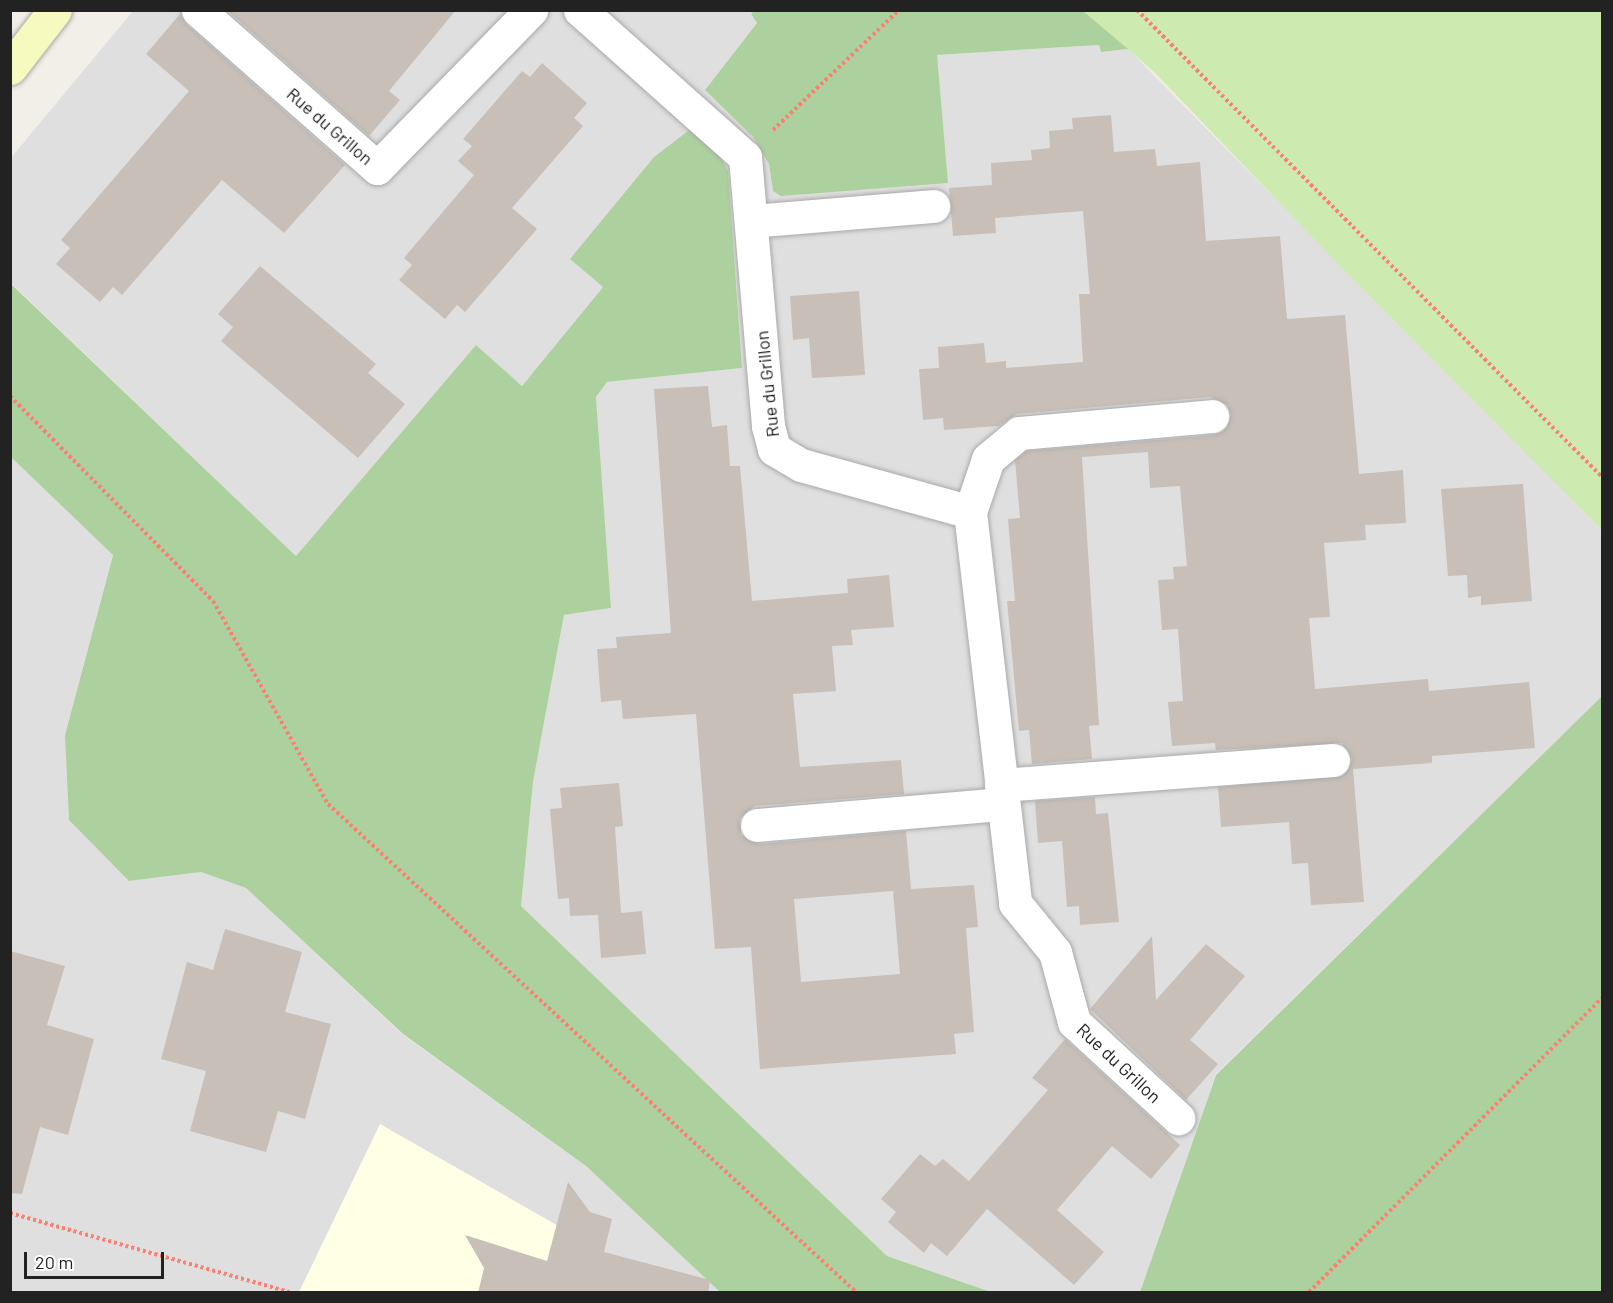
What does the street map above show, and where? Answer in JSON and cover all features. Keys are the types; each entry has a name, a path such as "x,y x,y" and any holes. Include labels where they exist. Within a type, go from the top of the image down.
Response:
{"street":[{"path":"10,68 55,10"},
{"name":"Rue du Grillon","path":"198,10 377,168 531,10"},
{"path":"580,10 745,157"},
{"name":"Rue du Grillon","path":"745,157 768,426 774,448 801,465 970,512"},
{"path":"751,221 933,206"},
{"name":"Rue du Grillon","path":"1178,1118 1074,1022 1055,952 1015,903 970,512 988,459 1018,433 1212,416"},
{"path":"757,825 1001,794 1334,760"}],"path":[{"path":"745,157 899,10"},
{"path":"1137,10 1602,477"},
{"path":"10,396 213,601 328,804 856,1293"},
{"path":"1309,1293 1602,998"},
{"path":"10,1212 289,1292"}],"shaded area":[{"path":"133,11 754,11 751,14 757,23 705,90 753,137 769,164 773,191 937,55 1099,45 1101,52 1128,49 1602,530 1602,696 1216,1074 1140,1292 991,1292 887,1256 521,906 533,782 564,615 611,608 596,397 607,382 742,368 728,171 717,149 570,258 603,287 522,386 476,345 296,556 11,283 10,159"},
{"path":"10,443 113,554 65,735 129,881 201,872 246,888 402,1034 586,1166 720,1292 11,1292"},
{"path":"380,1124 674,1292 299,1292"}],"green space":[{"path":"754,11 1083,11 1128,49 1101,52 1099,45 937,55 948,183 781,196 773,191 769,164 753,137 705,90 757,23 751,14"},
{"path":"1083,11 1602,11 1602,530 1340,266 1154,72"},
{"path":"692,128 717,149 728,171 742,368 607,382 596,397 611,608 564,615 533,782 521,906 887,1256 991,1292 720,1292 586,1166 403,1034 246,888 201,872 129,881 69,820 65,735 113,555 11,457 10,283 296,556 476,345 522,386 603,287 570,259 654,157"},
{"path":"1602,696 1602,1292 1140,1292 1216,1075"}],"building":[{"path":"227,10 456,10 389,91 400,100 369,136"},
{"path":"180,14 186,24 345,165 284,233 222,180 122,295 113,287 100,302 56,264 70,248 61,240 189,91 146,54"},
{"path":"542,63 587,103 574,118 583,126 512,208 537,229 465,312 457,305 445,319 399,280 412,265 404,258 474,175 458,161 472,146 463,139 522,71 530,77"},
{"path":"1111,115 1114,152 1155,149 1157,166 1200,162 1206,241 1280,236 1287,319 1345,315 1359,474 1403,470 1406,523 1365,525 1366,540 1324,543 1330,617 1309,618 1315,689 1428,679 1429,691 1529,682 1535,748 1432,756 1432,763 1353,769 1364,902 1311,905 1308,863 1292,864 1289,822 1221,827 1218,787 1343,776 1352,759 1342,743 1216,750 1215,743 1172,746 1168,702 1183,701 1178,629 1162,630 1158,580 1174,579 1173,567 1187,566 1180,486 1150,488 1148,452 1082,457 1099,725 1089,726 1092,759 1032,764 1029,730 1019,731 1007,601 1015,601 1008,519 1020,518 1015,460 1027,451 1214,435 1223,431 1231,415 1227,405 1210,397 1017,414 998,426 944,430 943,418 923,420 919,369 939,368 938,347 984,343 986,363 1006,361 1006,368 1083,362 1079,294 1090,294 1083,211 995,218 996,233 953,236 949,188 992,185 991,163 1032,160 1031,150 1050,148 1049,131 1073,129 1072,118"},
{"path":"260,266 376,364 368,373 405,404 358,458 221,341 233,327 218,314"},
{"path":"859,291 865,375 812,378 809,338 793,340 790,296"},
{"path":"708,386 712,427 727,425 730,466 740,466 752,601 848,593 847,579 889,575 894,627 851,630 853,645 832,646 836,691 793,694 800,767 901,760 904,794 755,806 740,818 741,835 759,844 906,831 911,889 974,885 978,927 966,928 974,1032 954,1034 956,1054 760,1069 751,947 715,949 696,714 623,719 621,700 601,702 597,649 617,648 616,637 671,633 654,389","holes":["893,891 900,974 801,982 794,899"]},
{"path":"1523,484 1532,601 1481,605 1481,596 1468,598 1467,575 1448,576 1441,489"},
{"path":"619,783 623,826 615,827 621,913 642,911 646,954 601,958 598,915 570,916 569,898 558,899 550,809 562,808 560,788"},
{"path":"1095,797 1096,814 1108,813 1119,922 1080,925 1079,906 1067,907 1062,841 1038,843 1035,801"},
{"path":"225,929 302,952 285,1012 331,1024 305,1119 278,1111 266,1152 190,1131 206,1071 161,1059 187,962 213,970"},
{"path":"1152,936 1156,1000 1206,944 1245,976 1190,1040 1218,1064 1186,1100 1090,1009"},
{"path":"10,951 65,966 47,1025 94,1039 68,1135 40,1127 22,1194 10,1193"},
{"path":"1065,1039 1180,1145 1151,1179 1112,1146 1057,1210 1104,1252 1074,1285 987,1209 947,1256 931,1243 924,1253 888,1222 896,1212 881,1199 920,1154 935,1166 943,1159 969,1181 1048,1090 1032,1078"},
{"path":"568,1182 590,1212 612,1219 604,1252 710,1280 708,1293 478,1293 484,1268 465,1235 547,1261"}]}
